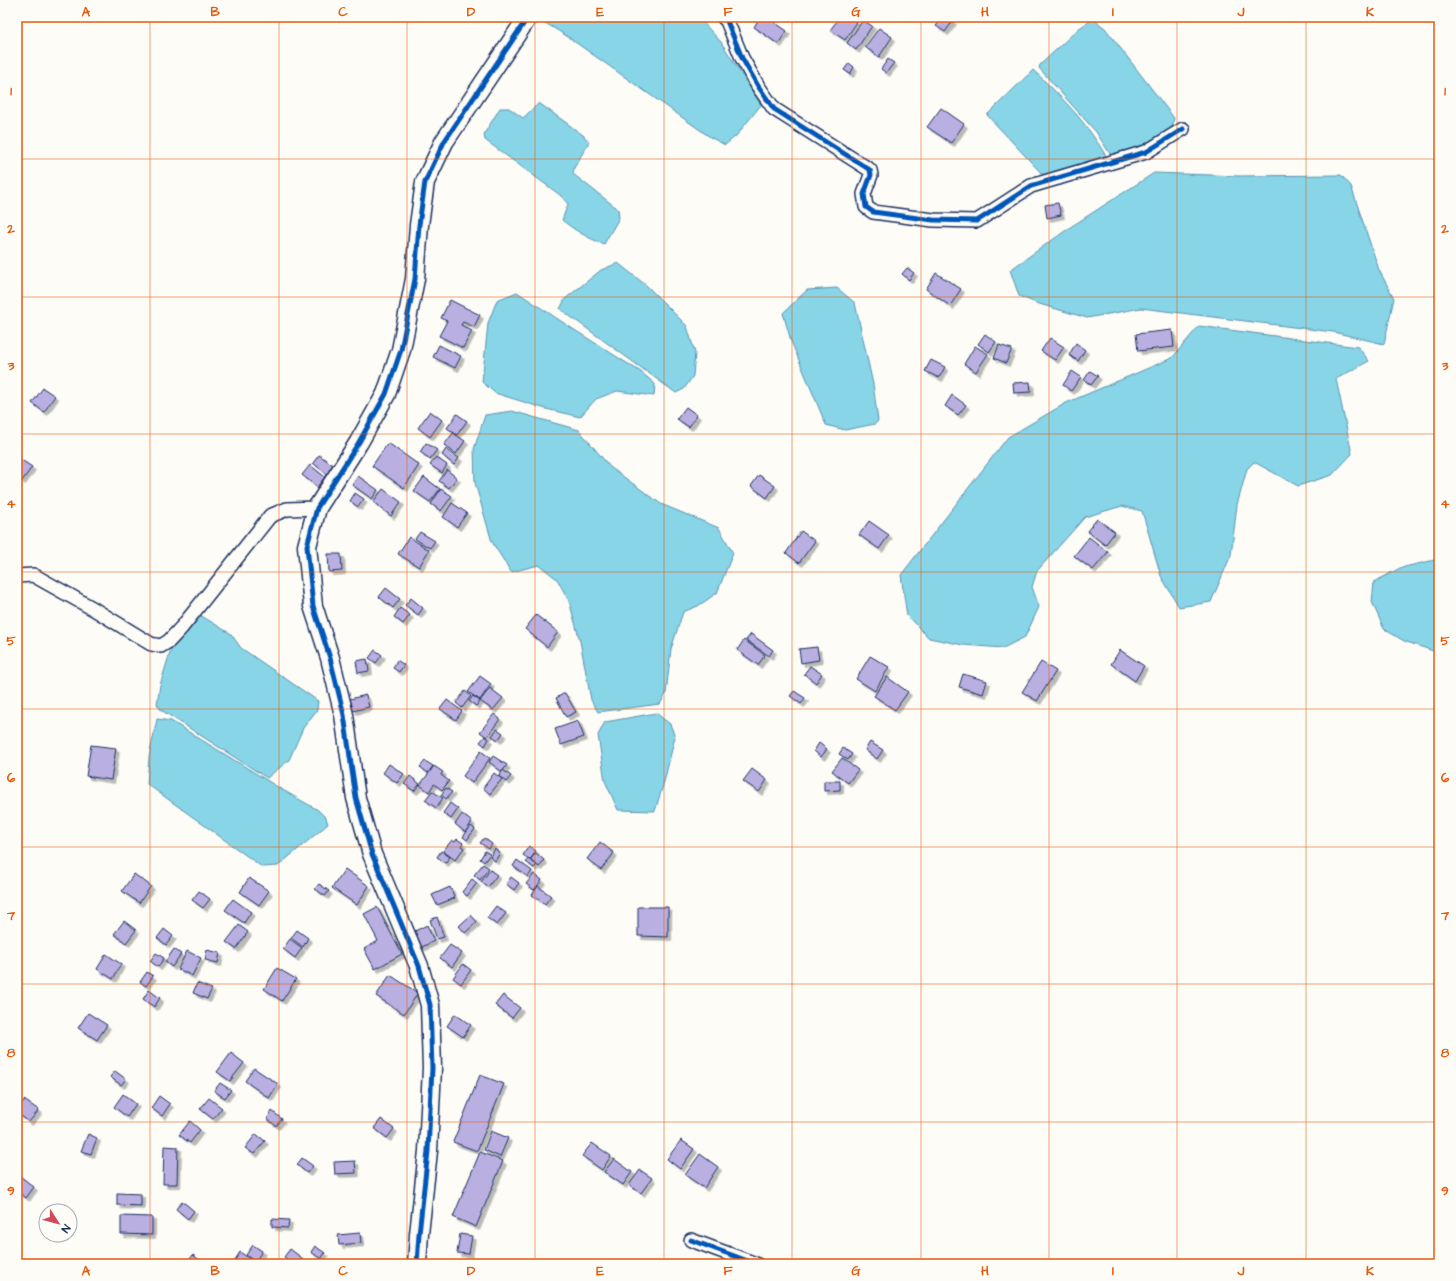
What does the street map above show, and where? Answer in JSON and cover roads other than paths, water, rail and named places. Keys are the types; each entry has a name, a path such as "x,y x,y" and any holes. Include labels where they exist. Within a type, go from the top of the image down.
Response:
{"street":[{"path":"417,1264 428,1151 432,1068 430,1005 419,966 372,854 356,798 344,715 330,658 313,606 307,546 317,508 359,442 386,394 401,350 415,279 419,225 425,182 444,142 528,17"},
{"path":"723,17 727,21 742,58 758,86 774,109 870,170 871,175 864,194 866,207 873,212 933,220 977,221 1031,186 1146,152 1183,129"},
{"path":"17,576 33,576 92,608 151,644 161,646 182,627 270,516 287,509 317,508"},
{"path":"691,1240 756,1264"}],"water":[{"path":"698,17 721,42 761,105 736,136 725,145 710,137 565,35 537,18"},
{"path":"1093,19 1105,28 1174,118 1171,129 1159,139 1134,150 1112,157 1096,132 1039,68 1040,65 1078,29"},
{"path":"1033,70 1054,90 1091,132 1106,156 1105,161 1044,176 987,115"},
{"path":"539,103 583,135 589,142 574,168 573,174 618,209 619,218 604,244 582,234 562,220 568,204 560,195 485,140 484,134 500,108 509,108 523,118"},
{"path":"1154,173 1240,176 1341,175 1351,186 1379,270 1394,298 1384,344 1333,332 1141,308 1087,318 1036,303 1019,296 1010,270 1072,226"},
{"path":"618,263 647,286 687,326 695,353 693,376 684,389 676,393 560,309 565,299 601,270"},
{"path":"837,288 855,303 873,384 878,421 875,424 845,430 826,425 791,341 783,313 807,290"},
{"path":"517,292 641,372 655,384 654,396 617,391 596,399 580,417 546,409 495,393 482,382 488,323 497,300"},
{"path":"1199,326 1358,347 1369,361 1336,379 1352,454 1332,475 1298,486 1254,462 1247,469 1237,505 1231,555 1211,602 1179,607 1161,576 1142,511 1122,506 1085,517 1037,571 1032,587 1039,607 1025,637 1003,648 963,645 929,638 907,616 901,575 1008,437 1066,403 1172,358"},
{"path":"512,411 579,430 610,467 661,504 719,528 733,553 717,593 698,606 683,612 671,649 666,694 660,704 598,712 591,700 580,641 569,601 557,579 539,565 511,572 492,542 475,483 474,449 485,415"},
{"path":"1439,559 1439,653 1404,641 1384,629 1372,602 1374,582 1400,568"},
{"path":"200,615 231,634 241,648 318,701 317,710 303,728 289,760 267,778 161,710 157,704 160,685 172,646 193,620"},
{"path":"656,713 670,724 675,737 655,811 618,810 605,781 598,735 605,722"},
{"path":"157,719 171,721 318,810 326,818 328,824 278,866 262,867 147,784 149,757"}]}
